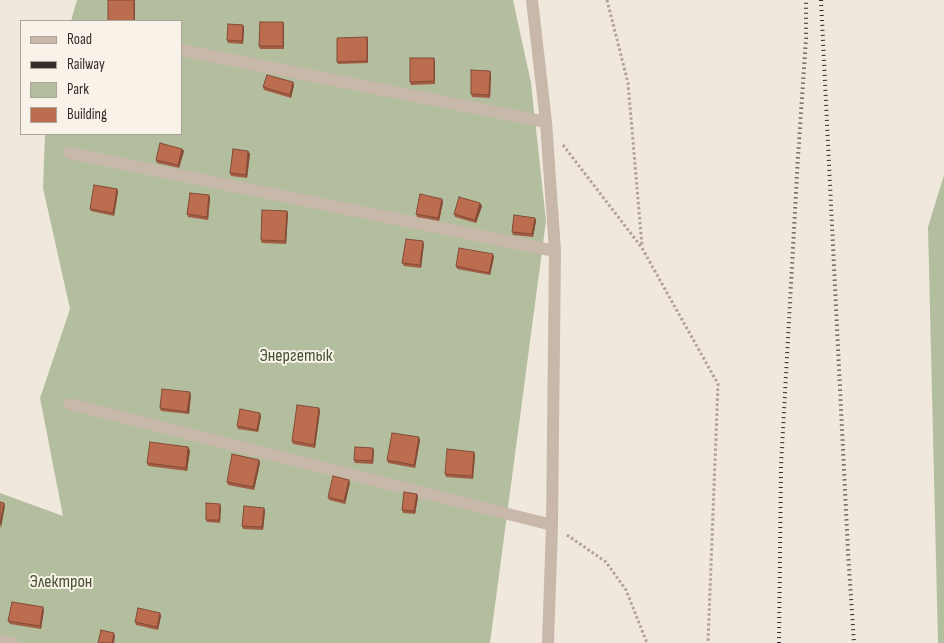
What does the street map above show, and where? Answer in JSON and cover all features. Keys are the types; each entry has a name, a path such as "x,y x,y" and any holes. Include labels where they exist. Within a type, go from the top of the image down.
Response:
{"street":[{"path":"532,0 546,122 555,250 552,525 548,643"},
{"path":"182,50 546,122"},
{"path":"70,152 555,250"},
{"path":"70,404 552,525"},
{"path":"0,641 12,643"}],"path":[{"path":"607,0 628,83 642,248"},
{"path":"546,122 642,248 718,384 708,643"},
{"path":"552,525 606,562 626,590 647,643"}],"green space":[{"name":"Энергетык","path":"77,0 513,0 531,83 546,221 490,643 0,643 0,493 63,516 40,398 70,309 43,188 45,135 182,135 182,20 71,20"},
{"path":"944,175 944,643 938,643 928,227"}],"building":[{"path":"108,0 134,0 134,20 108,20"},
{"path":"260,22 283,22 283,46 259,46"},
{"path":"228,24 243,25 242,41 227,40"},
{"path":"367,37 367,61 337,62 337,38"},
{"path":"410,58 434,58 434,81 410,82"},
{"path":"471,70 490,71 489,95 471,94"},
{"path":"267,75 293,82 290,95 263,87"},
{"path":"160,143 182,149 178,165 156,160"},
{"path":"233,149 248,151 246,175 230,173"},
{"path":"94,185 117,189 113,213 90,209"},
{"path":"190,193 209,195 207,217 187,214"},
{"path":"420,194 442,199 438,218 416,214"},
{"path":"459,197 480,203 475,220 454,214"},
{"path":"262,210 287,211 285,241 261,240"},
{"path":"514,215 535,218 532,234 512,232"},
{"path":"406,239 423,241 420,265 402,263"},
{"path":"459,248 493,254 489,273 456,266"},
{"path":"162,389 190,392 187,412 160,408"},
{"path":"297,405 319,408 314,445 292,441"},
{"path":"240,409 260,413 257,430 237,426"},
{"path":"392,433 419,437 414,465 387,460"},
{"path":"150,442 188,447 186,468 147,463"},
{"path":"355,447 373,448 372,461 354,460"},
{"path":"447,449 474,452 472,476 445,474"},
{"path":"232,454 259,460 253,487 227,482"},
{"path":"333,476 349,480 344,501 328,497"},
{"path":"404,492 417,494 414,511 402,510"},
{"path":"0,502 4,503 0,524"},
{"path":"206,503 220,504 219,520 206,520"},
{"path":"244,506 264,508 262,527 242,526"},
{"path":"12,602 43,607 40,626 8,621"},
{"path":"138,608 160,613 157,627 135,622"},
{"path":"101,630 114,633 112,643 98,643"}],"railway":[{"path":"779,643 781,466 806,38 806,0"},
{"path":"821,0 854,643"}],"park label":[{"name":"Электрон","path":"61,582"}]}
